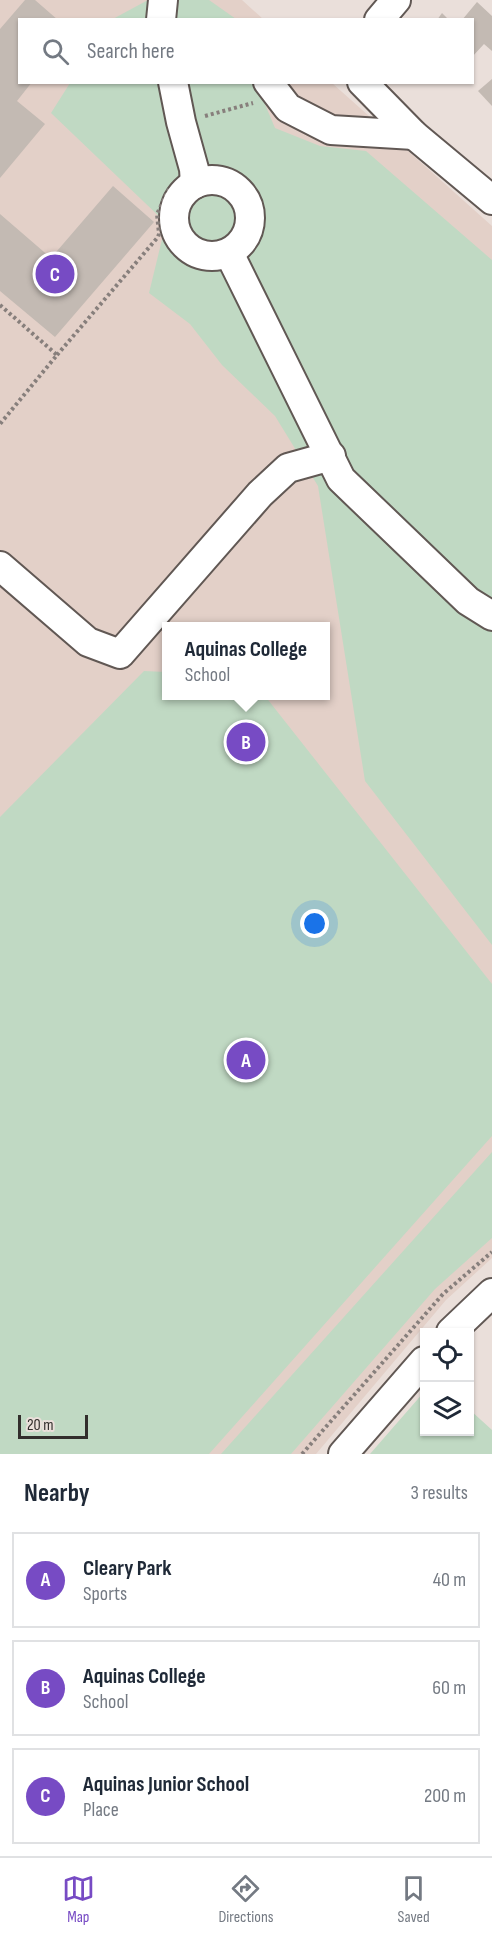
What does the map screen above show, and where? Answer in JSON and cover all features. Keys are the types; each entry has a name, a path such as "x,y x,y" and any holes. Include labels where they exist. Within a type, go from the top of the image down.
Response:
{"street":[{"path":"161,18 163,0"},
{"path":"381,18 396,0"},
{"path":"173,84 194,169 195,184"},
{"path":"270,84 288,108 331,130 414,135"},
{"path":"365,84 414,135 492,200"},
{"path":"206,180 218,180 240,191 247,201 251,213 246,237 229,253 216,257 203,256 191,251 176,232 174,210 185,190 195,184 206,180"},
{"path":"229,253 341,479 468,601 492,616"},
{"path":"0,566 88,642 120,654 260,494 281,474 288,468 331,456"},
{"path":"455,1328 492,1293"},
{"path":"343,1454 420,1366"}],"path":[{"path":"0,424 159,234"},
{"path":"0,305 57,355"},
{"path":"302,1454 443,1294 492,1252"}],"shaded area":[{"path":"0,0 242,0 262,18 18,18 18,84 333,84 492,226 492,1258 446,1300 420,1328 316,1454 0,1454"}],"green space":[{"path":"148,0 209,0 235,18 115,18"},
{"path":"69,84 256,84 275,128 320,146 366,151 492,260 492,945 365,781 318,486 275,416 222,365 190,324 149,293 166,223 51,113"},
{"path":"144,671 162,672 162,700 268,700 492,984 492,1136 209,1454 0,1454 0,817"},
{"path":"492,1152 492,1238 435,1289 291,1454 221,1454"},
{"path":"420,1397 420,1436 474,1436 474,1414 492,1430 492,1454 370,1454"}],"building":[{"path":"25,0 35,0 56,18 18,18 18,84 30,84 17,101 45,124 0,178 0,29"},
{"path":"477,2 492,16 492,51 484,44 474,55 474,18 464,18"},
{"path":"492,79 492,106 478,91"},
{"path":"113,186 154,222 55,337 0,291 0,214 51,258"}],"place":[{"name":"Aquinas Junior School","path":"55,274"},
{"name":"Aquinas College","path":"246,742"},
{"name":"Cleary Park","path":"246,1060"}]}
